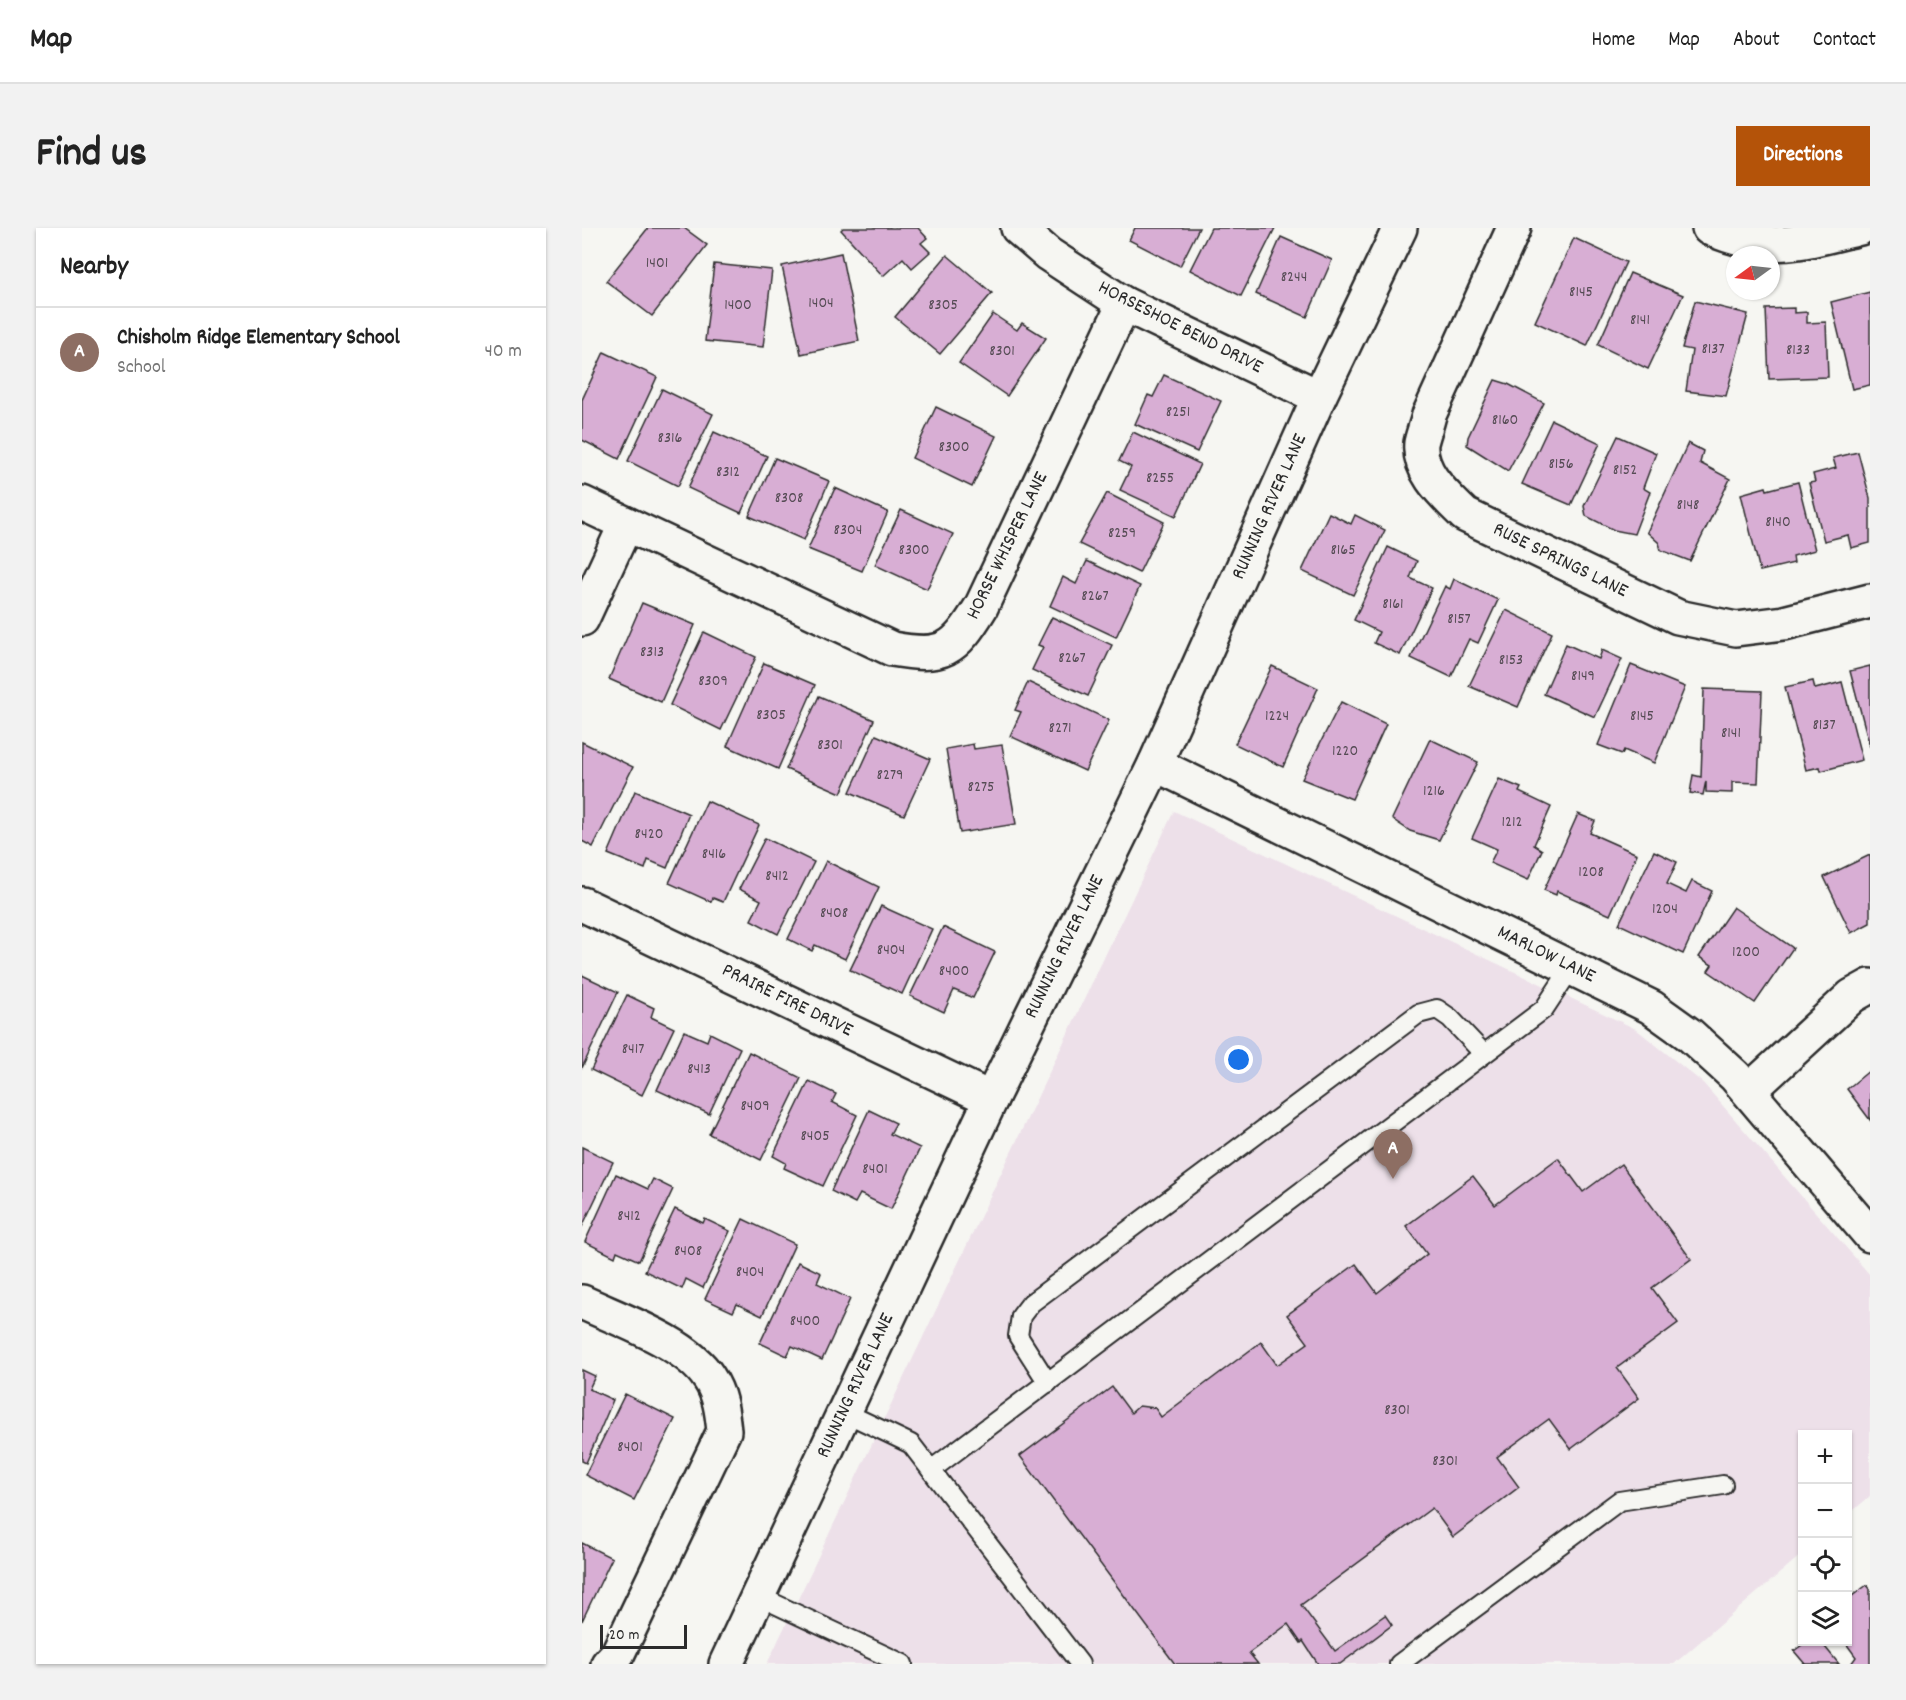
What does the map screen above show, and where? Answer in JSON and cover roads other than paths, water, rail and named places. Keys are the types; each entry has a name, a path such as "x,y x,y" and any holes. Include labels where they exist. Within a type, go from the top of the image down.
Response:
{"street":[{"name":"HORSESHOE BEND DRIVE","path":"1018,228 1048,254 1124,304 1319,397"},
{"name":"RUNNING RIVER LANE","path":"726,1664 991,1099 1155,764 1319,397 1400,228"},
{"name":"RUSE SPRINGS LANE","path":"1514,228 1429,415 1421,445 1425,469 1440,492 1465,515 1678,617 1689,620 1736,629 1784,623 1870,601"},
{"path":"1709,228 1760,244 1800,243 1860,228"},
{"name":"HORSE WHISPER LANE","path":"582,503 892,649 923,654 948,647 965,633 981,607 1124,304"},
{"path":"582,619 626,524"},
{"name":"MARLOW LANE","path":"1155,764 1651,1007 1690,1035 1735,1076 1870,1235"},
{"name":"PRAIRE FIRE DRIVE","path":"582,904 991,1099"},
{"path":"1749,1091 1852,996 1870,986"},
{"path":"582,1302 663,1340 690,1356 710,1378 721,1404 724,1431 618,1653 608,1664"}],"lane":[{"path":"931,1470 1544,1009 1571,968"},
{"path":"1048,1383 1018,1336 1021,1316 1031,1303 1418,1014 1437,1009 1450,1018 1484,1054"},
{"path":"844,1412 911,1444 1080,1664"},
{"path":"1399,1664 1619,1501 1723,1485"},
{"path":"758,1596 903,1664"}],"place":[{"name":"Chisholm Ridge Elementary School","path":"1393,1179"}]}
